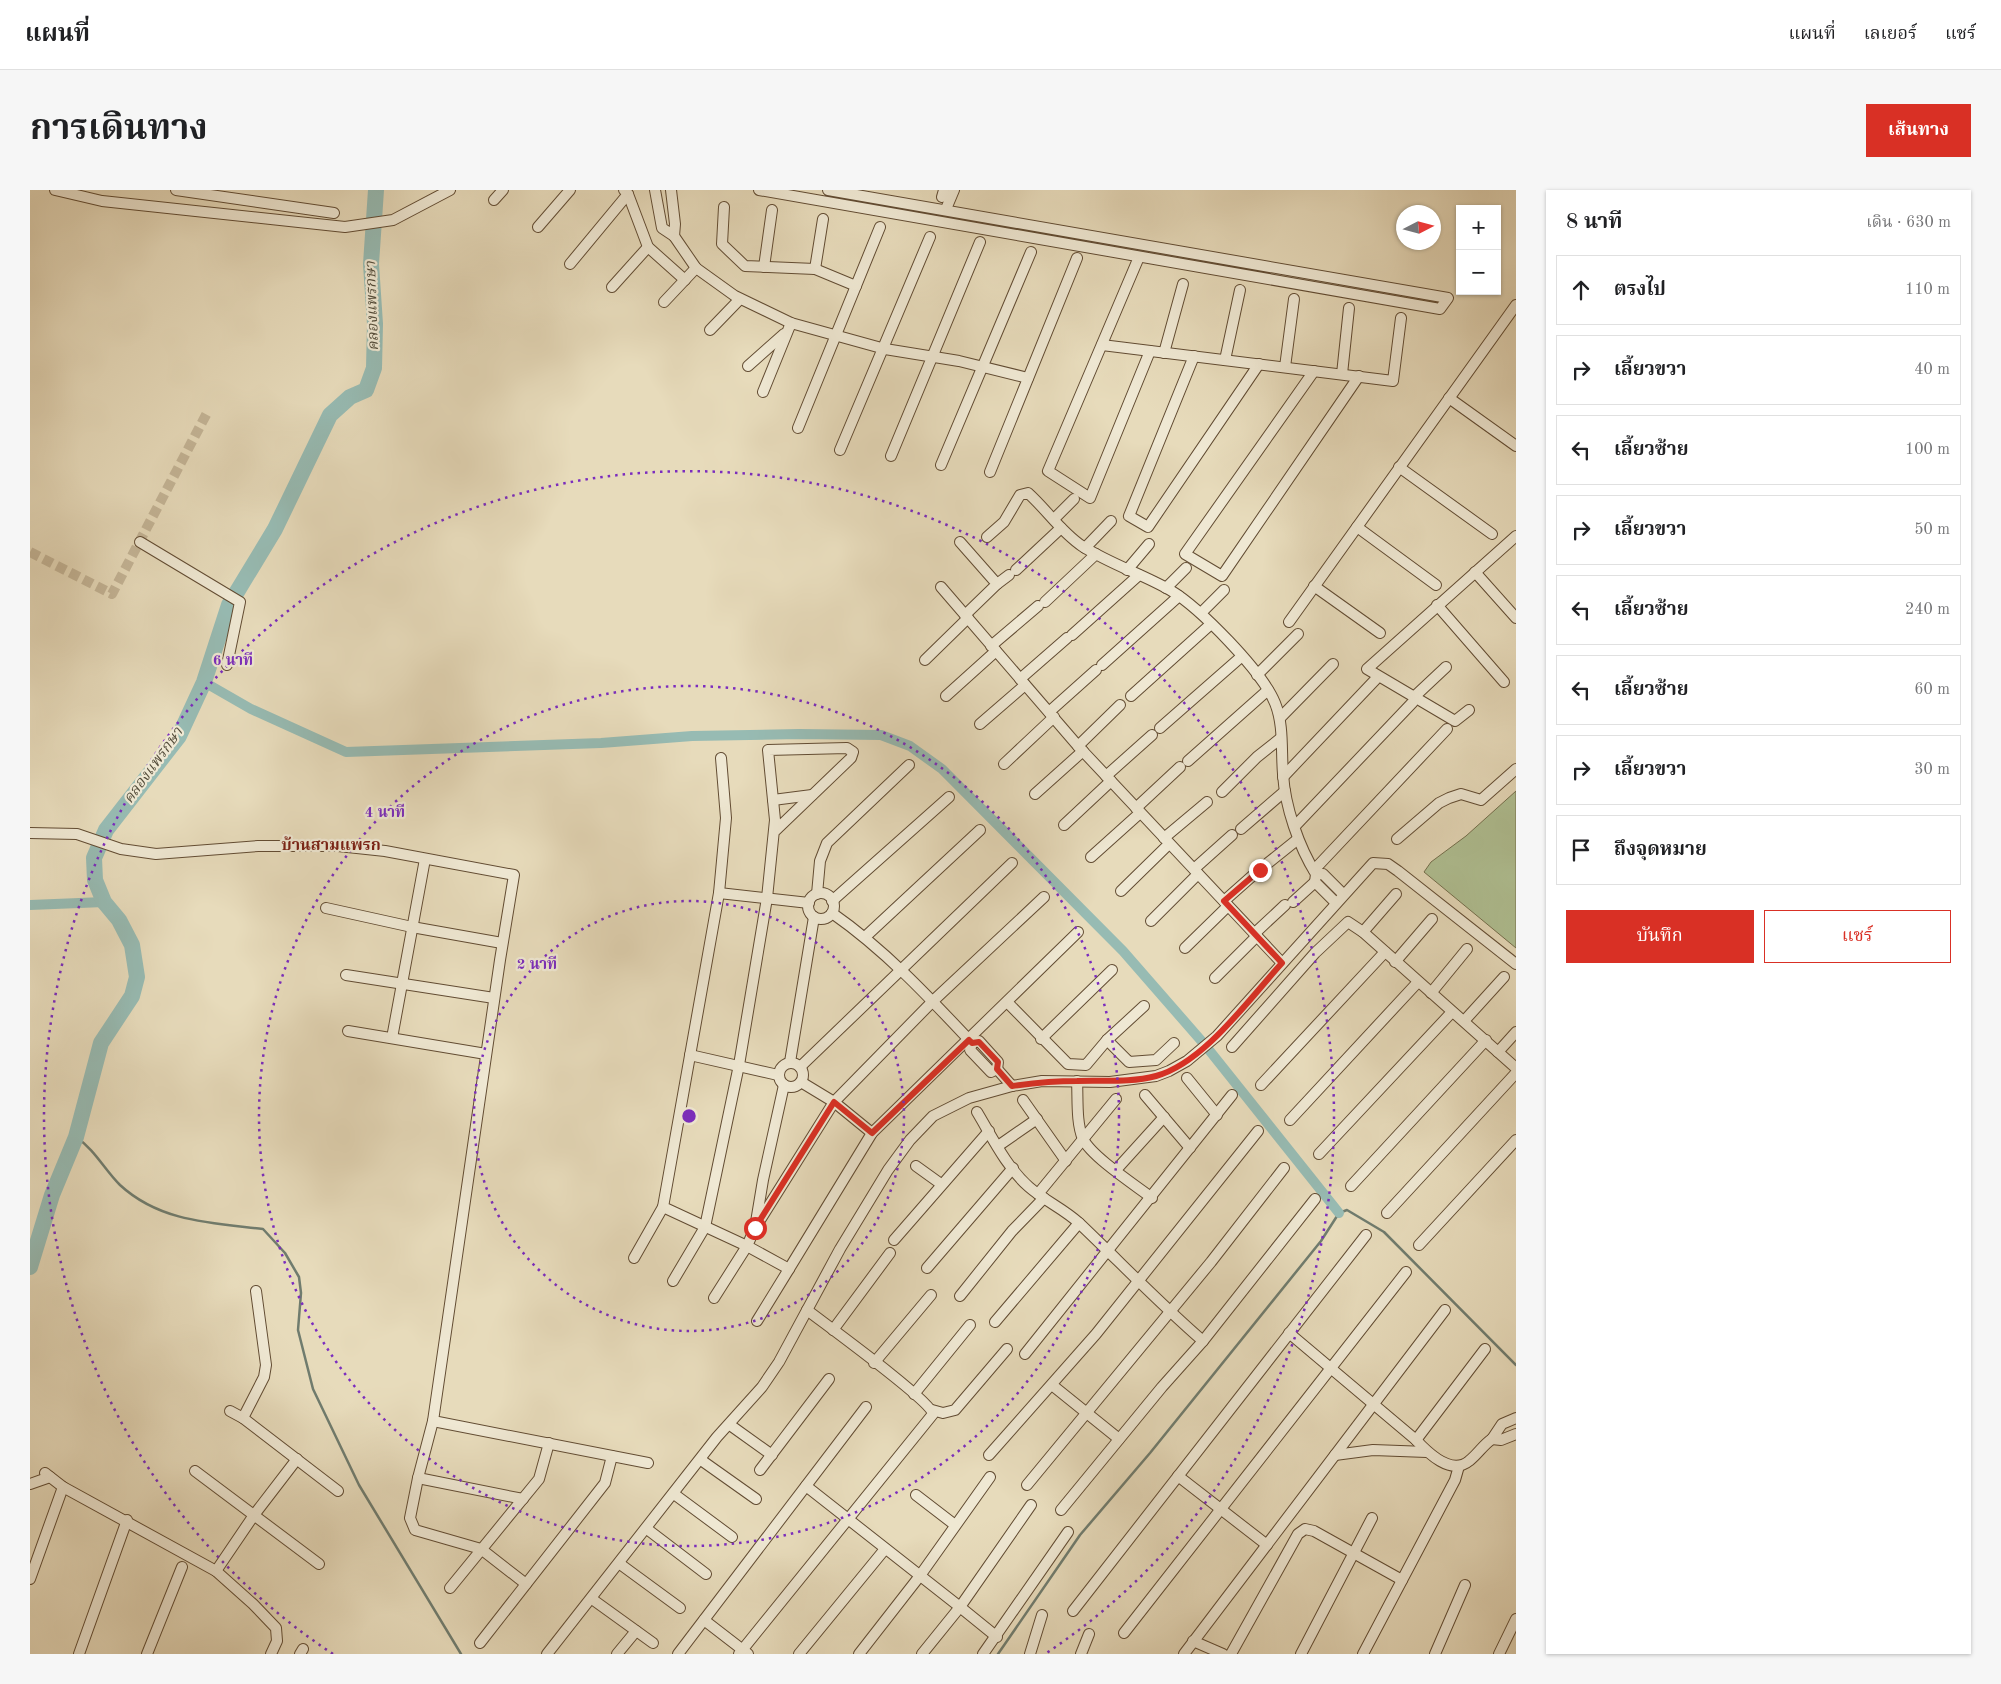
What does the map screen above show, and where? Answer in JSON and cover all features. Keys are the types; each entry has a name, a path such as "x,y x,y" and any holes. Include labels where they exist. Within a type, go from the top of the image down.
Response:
{"street":[{"path":"55,190 102,201 345,227 393,220 450,190"},
{"path":"176,190 334,214"},
{"path":"494,200 503,190"},
{"path":"538,227 570,190"},
{"path":"655,190 662,228 674,236 696,268 740,299 789,328 836,335 883,348 982,366 1028,378"},
{"path":"670,190 675,224 674,236"},
{"path":"759,190 1440,309 1448,298 946,209 828,190"},
{"path":"946,209 954,190"},
{"path":"626,192 648,248 685,280"},
{"path":"570,264 626,192"},
{"path":"847,206 849,194"},
{"path":"724,207 722,244 745,266 815,269 856,286"},
{"path":"764,267 772,210"},
{"path":"815,269 823,219"},
{"path":"798,428 880,227"},
{"path":"840,450 930,237"},
{"path":"891,456 980,242"},
{"path":"612,287 648,248"},
{"path":"941,465 1031,252"},
{"path":"1139,257 1048,471 1090,498 1150,351"},
{"path":"990,472 1077,258"},
{"path":"664,302 696,268"},
{"path":"1164,353 1184,284"},
{"path":"1225,360 1240,290"},
{"path":"710,330 740,299"},
{"path":"1285,367 1294,299"},
{"path":"1289,622 1449,398 1512,320 1516,306"},
{"path":"1342,374 1349,308"},
{"path":"1102,345 1393,380 1401,318"},
{"path":"748,366 789,328"},
{"path":"763,392 789,328"},
{"path":"1194,356 1129,516 1148,527 1259,364"},
{"path":"1314,371 1185,554 1222,576 1359,376"},
{"path":"1449,398 1516,446"},
{"path":"1399,467 1492,534"},
{"path":"987,537 1004,522 1023,493 1034,499 1085,548 1166,588 1201,613 1257,675 1268,690 1280,718 1285,791 1298,839 1315,875 1336,903"},
{"path":"925,660 997,584 1012,572 1058,524 1074,499"},
{"path":"1085,548 1111,521"},
{"path":"1356,527 1436,585"},
{"path":"1469,710 1455,721 1414,699 1367,669 1516,536"},
{"path":"140,542 238,600 240,605 227,665"},
{"path":"960,542 997,584"},
{"path":"1127,570 1149,544"},
{"path":"946,696 994,648 1096,554"},
{"path":"1166,588 1186,568"},
{"path":"1475,572 1516,618"},
{"path":"980,724 1069,637 1139,575"},
{"path":"1314,586 1380,632"},
{"path":"941,587 1108,779 1282,963"},
{"path":"1201,613 1224,590"},
{"path":"1004,764 1099,667 1179,596"},
{"path":"1437,605 1504,682"},
{"path":"1131,696 1211,624"},
{"path":"1257,675 1298,634"},
{"path":"1064,825 1156,731 1241,657"},
{"path":"1280,718 1334,664"},
{"path":"1295,826 1446,667"},
{"path":"1283,777 1376,679"},
{"path":"1091,857 1184,764 1268,690"},
{"path":"1035,794 1120,705"},
{"path":"1215,978 1256,934 1289,903 1447,729"},
{"path":"1222,792 1257,757 1281,738"},
{"path":"673,1281 705,1227 739,1065 767,898 774,832 768,750 848,748 853,752 851,758 774,832"},
{"path":"634,1258 663,1207 719,893 726,818 720,758"},
{"path":"808,904 817,894 820,862 827,844 909,765"},
{"path":"1397,839 1439,803 1461,794 1481,800 1516,769"},
{"path":"1241,830 1285,791"},
{"path":"773,800 812,795"},
{"path":"832,901 949,797"},
{"path":"1121,891 1167,841 1207,802"},
{"path":"865,936 980,830"},
{"path":"30,833 77,834 121,849 156,854 307,845 375,850 514,876 502,942 433,1421 410,1518 415,1530 481,1549 526,1584"},
{"path":"1151,921 1232,836"},
{"path":"1268,863 1298,839"},
{"path":"392,1038 424,859"},
{"path":"800,1067 1012,863"},
{"path":"547,1654 620,1564 700,1460 762,1387 840,1249 888,1170 921,1128 933,1116 951,1105 991,1090 1012,1086 1042,1081 1077,1080 1110,1082 1156,1076 1170,1071 1196,1055 1217,1036 1343,894 1373,863 1388,864 1516,964"},
{"path":"1185,948 1226,903 1260,870"},
{"path":"1315,875 1323,874 1343,894"},
{"path":"719,893 808,904"},
{"path":"817,894 828,895 832,901 832,913"},
{"path":"1363,932 1396,894"},
{"path":"714,1298 747,1246 755,1228 834,1102 933,1001 1044,897"},
{"path":"808,904 809,911 814,917 825,918 832,913"},
{"path":"326,908 412,927 502,942"},
{"path":"832,913 865,936 902,970 971,1041 970,1050 990,1072 997,1069 1012,1086"},
{"path":"790,1062 814,917"},
{"path":"1395,962 1432,919"},
{"path":"1232,1046 1315,953 1343,924 1348,922 1363,932 1516,1068"},
{"path":"757,1321 872,1133 971,1041 1007,1002 1078,932"},
{"path":"1431,993 1467,949"},
{"path":"1261,1085 1385,952"},
{"path":"1041,1039 1112,970"},
{"path":"346,975 494,998"},
{"path":"1464,1021 1504,977"},
{"path":"1290,1120 1418,982"},
{"path":"1007,1002 1041,1039 1068,1064 1086,1065 1107,1040 1144,1006"},
{"path":"1319,1154 1452,1012"},
{"path":"348,1031 486,1054"},
{"path":"1498,1052 1516,1032"},
{"path":"1107,1040 1129,1062 1156,1060 1174,1043"},
{"path":"1351,1186 1486,1040"},
{"path":"690,1056 739,1065 778,1075 784,1085 763,1180 755,1228"},
{"path":"778,1075 783,1065 790,1062 800,1067 803,1075 801,1082 795,1087 784,1085"},
{"path":"1387,1213 1516,1073"},
{"path":"1187,1078 1217,1114"},
{"path":"1077,1080 1080,1125 1083,1139 1092,1151 1152,1198"},
{"path":"801,1082 834,1102 872,1133"},
{"path":"1145,1095 1190,1148"},
{"path":"1025,1354 1152,1198 1232,1095"},
{"path":"960,1296 1116,1099"},
{"path":"1023,1100 1066,1162"},
{"path":"977,1112 998,1146 1028,1187 1060,1207 1203,1341"},
{"path":"1116,1170 1164,1117"},
{"path":"998,1146 1037,1119"},
{"path":"894,1240 989,1131"},
{"path":"990,1455 1052,1385 1138,1282 1258,1131"},
{"path":"1419,1245 1516,1140"},
{"path":"916,1166 941,1184"},
{"path":"927,1268 1013,1168"},
{"path":"1027,1485 1170,1311 1284,1168"},
{"path":"763,1180 780,1190"},
{"path":"1061,1510 1203,1341 1315,1199"},
{"path":"663,1207 747,1246 789,1269"},
{"path":"995,1322 1078,1223"},
{"path":"1073,1610 1366,1235"},
{"path":"834,1330 890,1253"},
{"path":"1124,1634 1406,1272"},
{"path":"243,1418 264,1377 266,1365 256,1291"},
{"path":"874,1363 931,1295"},
{"path":"807,1310 932,1410 943,1413 955,1410 1006,1349"},
{"path":"1184,1654 1446,1310"},
{"path":"914,1394 970,1325"},
{"path":"1289,1333 1416,1440 1427,1452 1449,1465 1459,1466 1469,1461 1482,1446 1492,1439 1502,1424 1516,1418"},
{"path":"1416,1440 1485,1349"},
{"path":"760,1470 829,1379"},
{"path":"1052,1385 1119,1439"},
{"path":"678,1654 866,1407"},
{"path":"704,1620 743,1653 929,1421 933,1414 932,1410"},
{"path":"230,1411 243,1418 338,1491"},
{"path":"433,1421 648,1463"},
{"path":"730,1425 772,1456"},
{"path":"1492,1439 1501,1440 1516,1434"},
{"path":"450,1588 543,1473 548,1443"},
{"path":"1335,1455 1373,1450 1427,1452"},
{"path":"480,1643 605,1482 612,1456"},
{"path":"216,1571 254,1515 297,1459"},
{"path":"700,1460 756,1499"},
{"path":"1363,1654 1455,1480 1459,1466"},
{"path":"195,1471 319,1564"},
{"path":"30,1484 47,1475 63,1487 127,1520 216,1571 276,1628 277,1642 271,1654"},
{"path":"1178,1476 1267,1545"},
{"path":"859,1654 920,1577 990,1477"},
{"path":"418,1478 523,1499"},
{"path":"806,1486 997,1636"},
{"path":"30,1579 63,1487"},
{"path":"674,1494 732,1537"},
{"path":"916,1496 955,1525"},
{"path":"922,1654 960,1608 1031,1505"},
{"path":"1301,1654 1372,1518"},
{"path":"78,1654 127,1520"},
{"path":"647,1528 706,1574"},
{"path":"1231,1654 1301,1530 1310,1529 1402,1580"},
{"path":"983,1654 1068,1532"},
{"path":"800,1654 885,1549"},
{"path":"620,1564 680,1608"},
{"path":"147,1654 182,1567"},
{"path":"1435,1654 1465,1586"},
{"path":"592,1598 653,1643"},
{"path":"1030,1654 1042,1615"},
{"path":"1499,1654 1516,1619"},
{"path":"617,1654 636,1631"},
{"path":"1081,1654 1089,1634"},
{"path":"1193,1642 1223,1654"}],"green space":[{"path":"1516,791 1516,948 1424,872 1431,862 1466,836"}],"waterway":[{"name":"คลองแพรกษา","path":"30,1267 52,1195 76,1137 101,1043 132,996 137,977 132,945 119,920 104,902 95,880 94,858 106,830 179,736 204,682 229,605 275,529 330,415 350,397 366,390 374,368 375,324 371,264 376,190"},
{"path":"204,682 251,709 346,752 601,743 692,736 799,734 881,735 910,746 942,769 1123,951 1205,1045 1339,1213"},
{"path":"30,905 104,902"},
{"path":"76,1137 89,1148 120,1185 152,1207 187,1219 263,1229 285,1253 299,1277 301,1293 298,1330 313,1389 359,1485 461,1654"},
{"path":"998,1654 1080,1535 1150,1453 1321,1241 1339,1213 1347,1210 1384,1232 1516,1365"}],"tunnel":[{"path":"30,552 112,594 208,411"}],"district":[{"name":"บ้านสามแพรก","path":"331,846"}],"route":[{"path":"755,1228 834,1102 872,1133 887,1116 969,1040 972,1043 979,1042 998,1062 997,1069 1012,1086 1042,1081 1077,1080 1110,1082 1136,1080 1170,1071 1196,1055 1217,1036 1282,963 1224,901 1260,870"}]}
